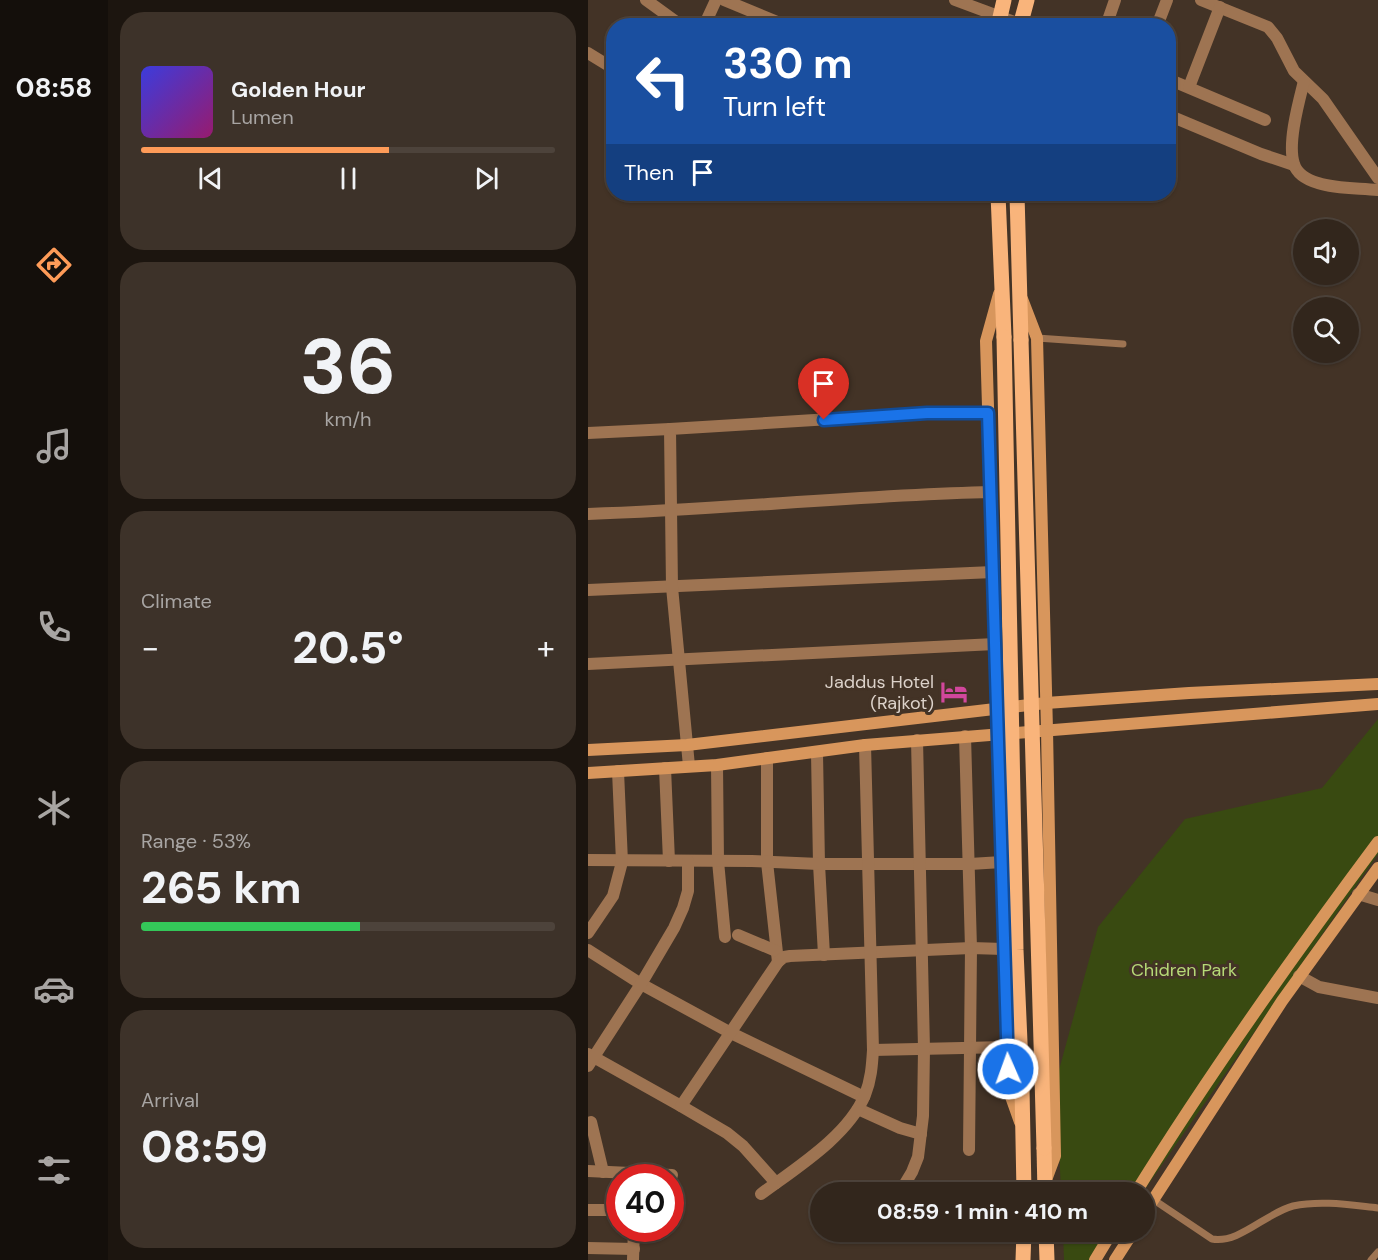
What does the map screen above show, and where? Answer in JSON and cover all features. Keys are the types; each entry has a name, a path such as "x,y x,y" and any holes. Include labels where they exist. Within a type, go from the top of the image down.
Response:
{"main road":[{"path":"1000,18 1004,0"},
{"path":"1023,18 1027,0"},
{"path":"998,201 1004,337 1016,938 1024,1182"},
{"path":"1017,201 1045,1182"},
{"path":"1023,1260 1024,1242"},
{"path":"1046,1242 1047,1260"}],"street":[{"path":"646,0 671,18"},
{"path":"708,18 716,0"},
{"path":"724,0 768,18"},
{"path":"955,0 995,18"},
{"path":"1109,18 1115,0"},
{"path":"1160,18 1167,0"},
{"path":"1201,0 1268,27 1294,71 1323,99 1378,178"},
{"path":"1189,87 1220,7"},
{"path":"588,53 606,64"},
{"path":"1304,81 1296,113 1292,151 1294,165 1303,177 1319,184 1378,190"},
{"path":"1176,82 1265,120"},
{"path":"1176,118 1261,154 1294,165"},
{"path":"1001,288 986,341 1009,1091 1024,1134"},
{"path":"1019,292 1037,338 1055,1156 1047,1182"},
{"path":"588,433 927,413 988,413"},
{"path":"670,429 672,587 677,659 689,766"},
{"path":"588,514 670,512 892,495 991,492"},
{"path":"588,590 993,572"},
{"path":"588,664 995,644"},
{"path":"588,750 687,745 1046,704 1189,693 1378,684"},
{"path":"588,773 717,765 865,745 965,736 1378,704"},
{"path":"965,736 971,948 969,1150"},
{"path":"906,1182 918,1157 924,1048 918,864 917,741"},
{"path":"761,1194 826,1144 858,1109 872,1073 865,745"},
{"path":"817,753 819,864 824,955"},
{"path":"681,1106 731,1033 777,957 767,862 767,758"},
{"path":"717,765 718,861 732,936 777,957 971,948 1004,949"},
{"path":"665,768 669,861"},
{"path":"588,933 613,896 622,862 618,771"},
{"path":"1142,1182 1269,991 1378,842"},
{"path":"588,860 819,864 1002,862"},
{"path":"688,861 688,891 683,908 641,984 590,1059 681,1106 727,1133 743,1146 776,1183"},
{"path":"1155,1198 1299,976 1378,868"},
{"path":"1358,894 1378,900"},
{"path":"588,950 641,984 731,1033 864,1097"},
{"path":"1299,976 1319,987 1378,998"},
{"path":"873,1050 1007,1047"},
{"path":"858,1109 900,1128 921,1134"},
{"path":"591,1122 603,1172"},
{"path":"588,1171 606,1172"},
{"path":"588,1210 606,1210"},
{"path":"1095,1260 1106,1242"},
{"path":"1116,1260 1128,1242"},
{"path":"588,1248 633,1254"}],"lane":[{"path":"1037,338 1123,344"},
{"path":"1155,1201 1212,1239 1222,1241 1292,1206 1326,1203 1378,1208"},
{"path":"1371,1260 1378,1252"}],"green space":[{"name":"Chidren Park","path":"1378,719 1378,854 1150,1182 1061,1182 1056,1081 1098,927 1185,819 1322,788"},
{"path":"1063,1242 1109,1242 1096,1260 1064,1260"}],"place":[{"name":"Jaddus Hotel (Rajkot)","path":"954,692"}],"route":[{"path":"824,420 927,413 988,413 1008,1069"}]}
